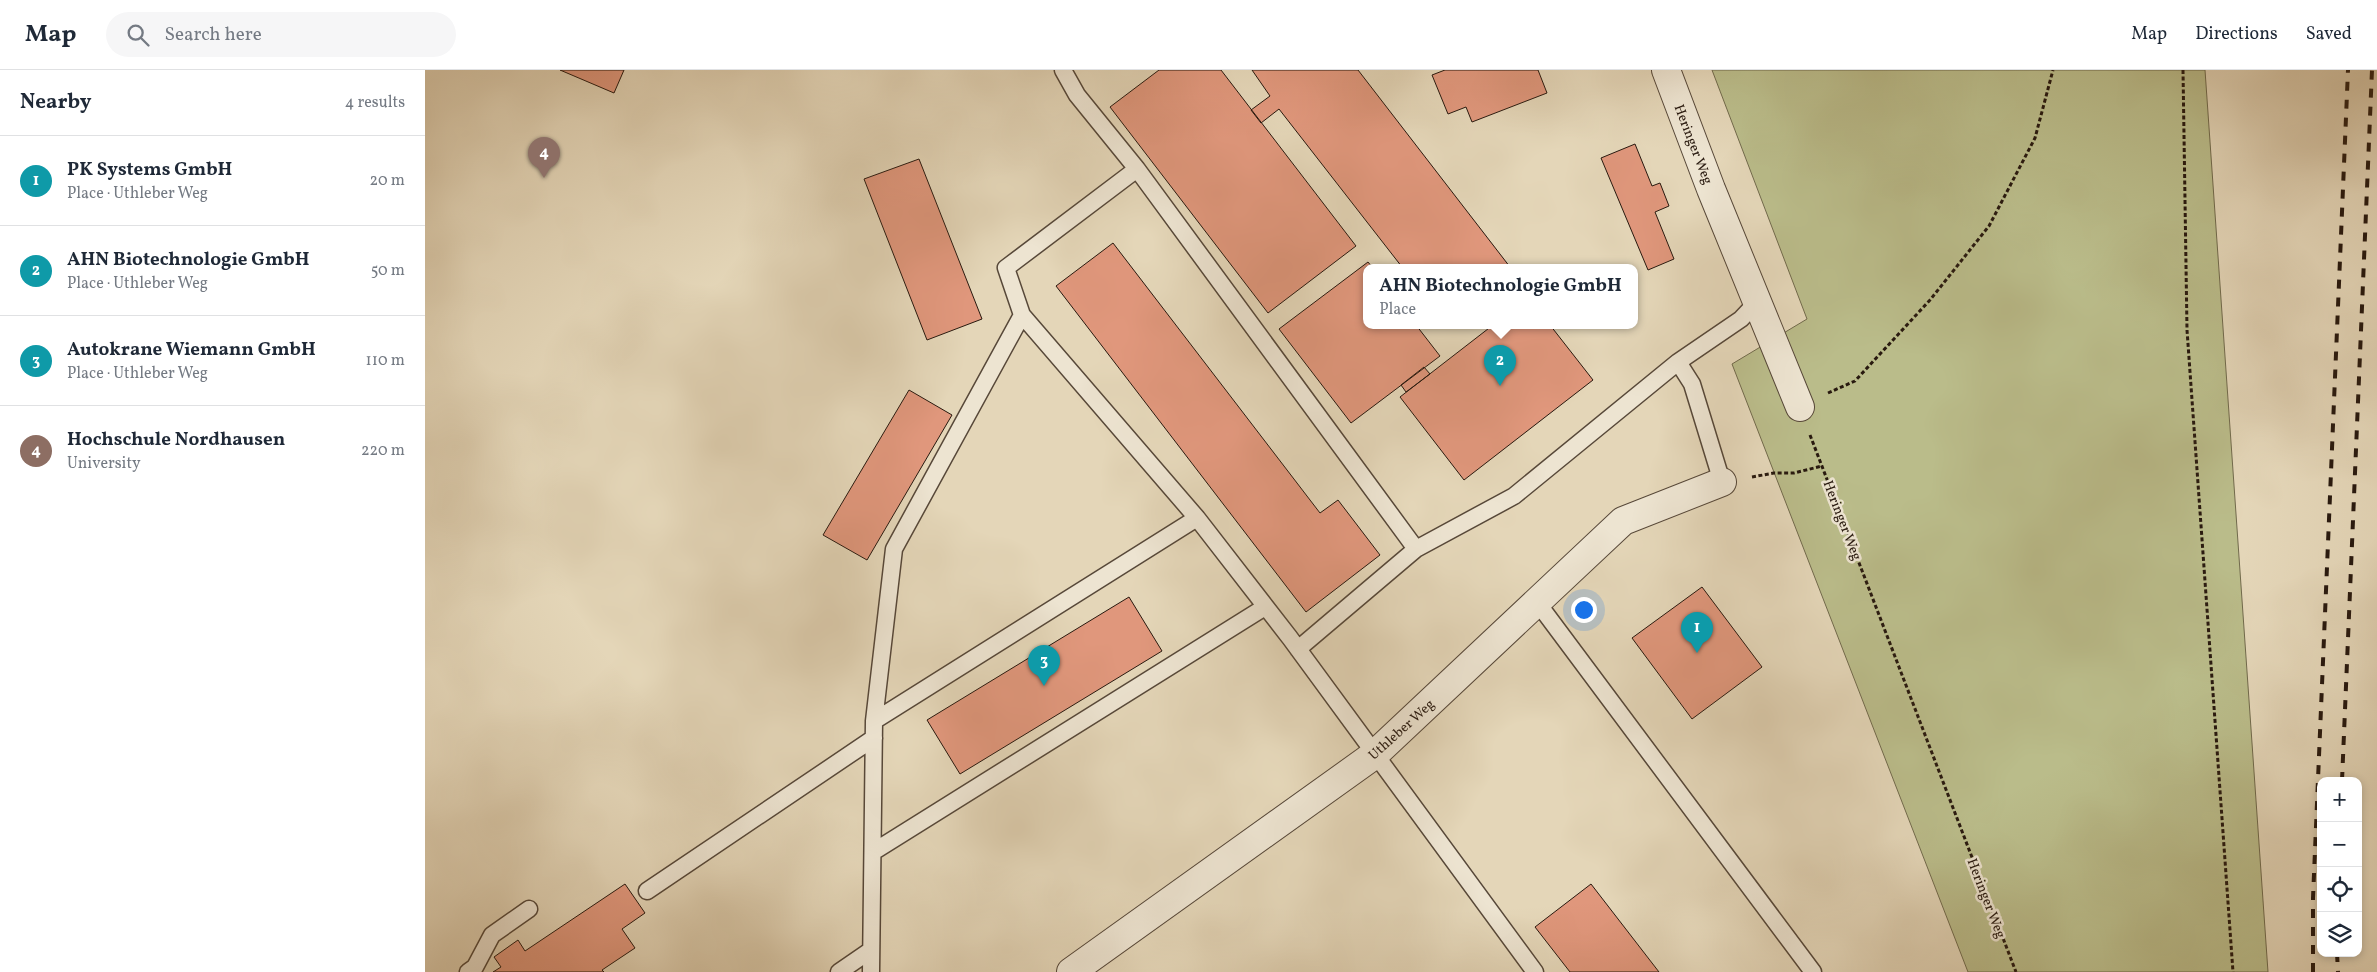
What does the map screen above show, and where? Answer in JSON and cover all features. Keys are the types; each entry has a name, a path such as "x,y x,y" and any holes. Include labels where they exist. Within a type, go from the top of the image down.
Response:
{"street":[{"name":"Heringer Weg","path":"1666,70 1800,406"},
{"name":"Uthleber Weg","path":"1071,972 1374,755 1623,521 1722,482"}],"lane":[{"path":"1063,70 1077,95 1137,169 1416,549"},
{"path":"1137,169 1006,268 1023,315 1197,518 1298,649 1535,972"},
{"path":"1298,649 1416,549 1514,496 1678,362 1741,319 1757,302"},
{"path":"871,972 874,721 894,548 1023,315"},
{"path":"1678,362 1692,384 1722,482"},
{"path":"874,721 1197,518"},
{"path":"1537,602 1813,972"},
{"path":"873,852 1265,606"},
{"path":"647,891 874,738"},
{"path":"467,972 475,967 492,935 529,909"},
{"path":"839,972 871,950"}],"path":[{"path":"1800,406 1855,381 1929,300 1989,226 2035,138 2053,70"},
{"path":"2183,70 2187,330 2233,972"},
{"name":"Heringer Weg","path":"1800,406 2015,972"},
{"path":"1722,482 1774,473 1794,473 1822,466"}],"green space":[{"path":"1712,70 2205,70 2268,972 1968,972 1732,364 1807,319"}],"building":[{"path":"560,70 624,70 614,93"},
{"path":"1159,70 1221,70 1356,246 1268,313 1110,107"},
{"path":"1252,70 1358,70 1508,264 1400,264 1279,109 1261,123 1251,110 1270,96"},
{"path":"1445,70 1538,70 1547,93 1472,122 1466,107 1448,114 1432,75"},
{"path":"1635,144 1652,186 1660,183 1669,206 1655,212 1674,259 1648,270 1601,158"},
{"path":"919,159 982,319 927,340 864,179"},
{"path":"1113,243 1320,513 1338,500 1380,555 1306,612 1056,286"},
{"path":"1363,266 1363,329 1419,329 1440,356 1351,423 1279,329"},
{"path":"1488,329 1553,329 1593,380 1464,480 1400,397"},
{"path":"1424,367 1430,374 1406,392 1401,385"},
{"path":"909,390 952,415 867,560 823,535"},
{"path":"1702,587 1762,667 1692,719 1632,638"},
{"path":"1129,597 1162,651 960,774 927,720"},
{"path":"625,884 645,913 622,929 635,948 602,970 604,972 493,972 501,967 494,957 518,940 525,951"},
{"path":"1591,884 1659,972 1570,972 1535,927"}],"railway":[{"path":"2313,972 2313,898 2348,70"},
{"path":"2342,777 2372,70"},
{"path":"2337,957 2338,972"}],"place":[{"name":"Hochschule Nordhausen","path":"544,178"},
{"name":"AHN Biotechnologie GmbH","path":"1500,386"},
{"name":"PK Systems GmbH","path":"1697,653"},
{"name":"Autokrane Wiemann GmbH","path":"1044,686"}]}
